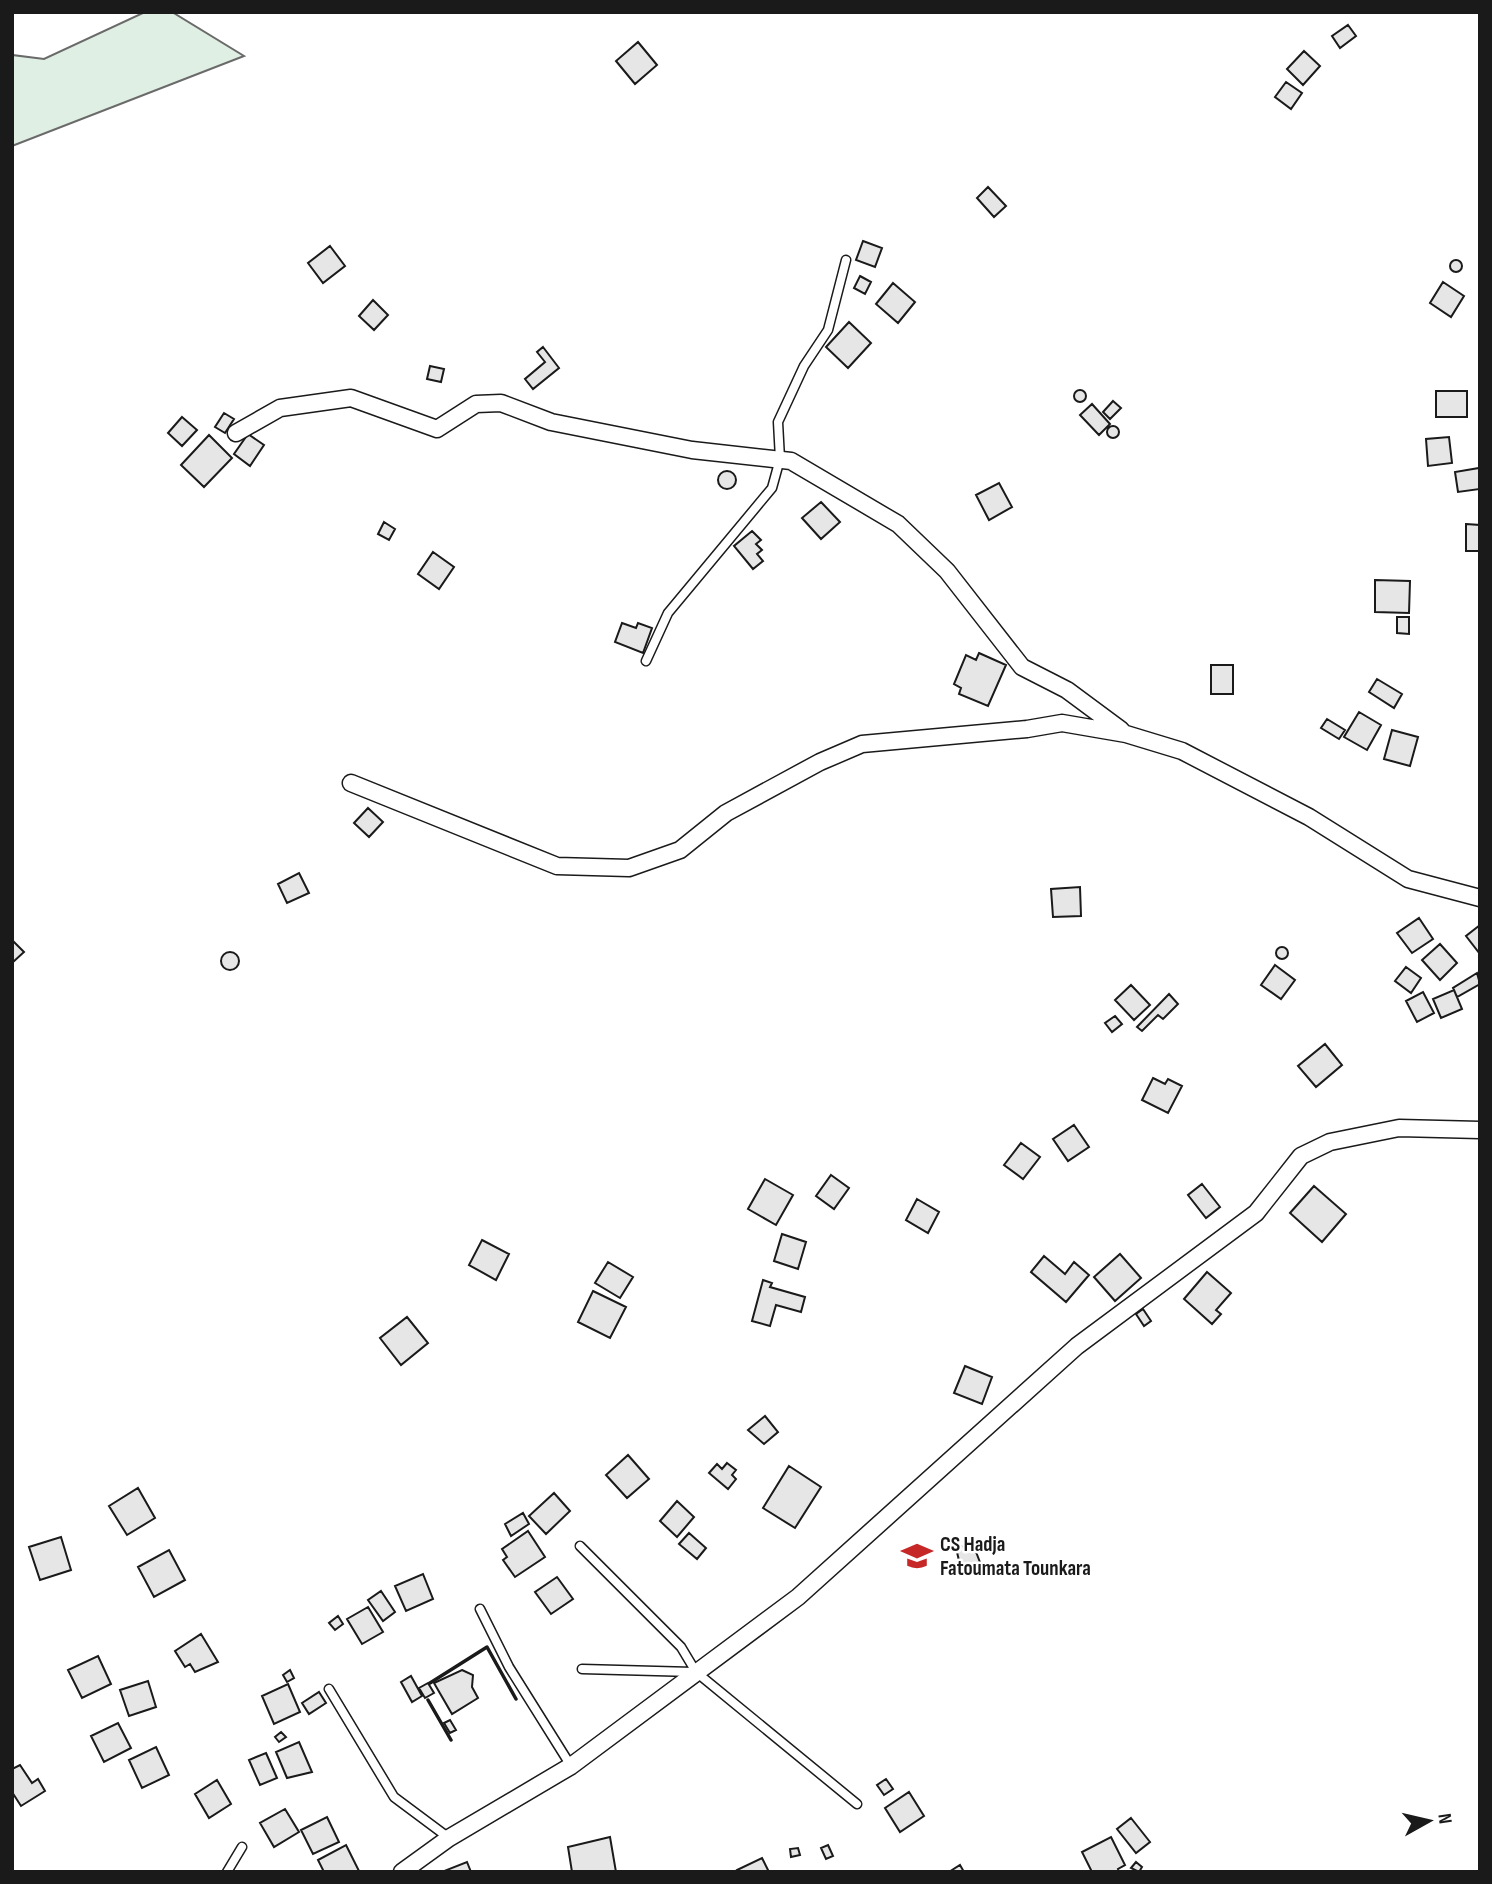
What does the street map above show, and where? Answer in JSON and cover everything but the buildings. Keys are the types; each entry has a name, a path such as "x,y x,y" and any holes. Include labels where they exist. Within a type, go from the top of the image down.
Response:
{"street":[{"path":"236,433 280,408 351,398 437,429 476,404 501,403 564,425 692,450 791,461 898,524 947,571 1022,667 1067,691 1126,734"},
{"path":"351,783 557,866 629,868 680,850 726,813 820,762 862,744 1027,729 1062,723 1126,734 1182,751 1309,817 1408,879 1480,898"},
{"path":"402,1872 449,1838 571,1766 798,1597 1077,1346 1256,1213 1301,1156 1329,1142 1399,1128 1480,1130"}],"lane":[{"path":"646,661 668,613 772,488 780,460 778,422 804,366 828,330 846,260"},
{"path":"580,1546 681,1647 696,1672 857,1804"},
{"path":"480,1609 509,1667 571,1766"},
{"path":"583,1669 696,1672"},
{"path":"329,1689 394,1797 449,1838"},
{"path":"228,1872 242,1847"}],"green space":[{"path":"145,12 172,12 244,56 12,146 12,55 44,59"}],"wall":[{"path":"430,1683 487,1647 516,1699"},
{"path":"428,1700 451,1740"}],"place":[{"name":"CS Hadja Fatoumata Tounkara","path":"917,1556"}]}
